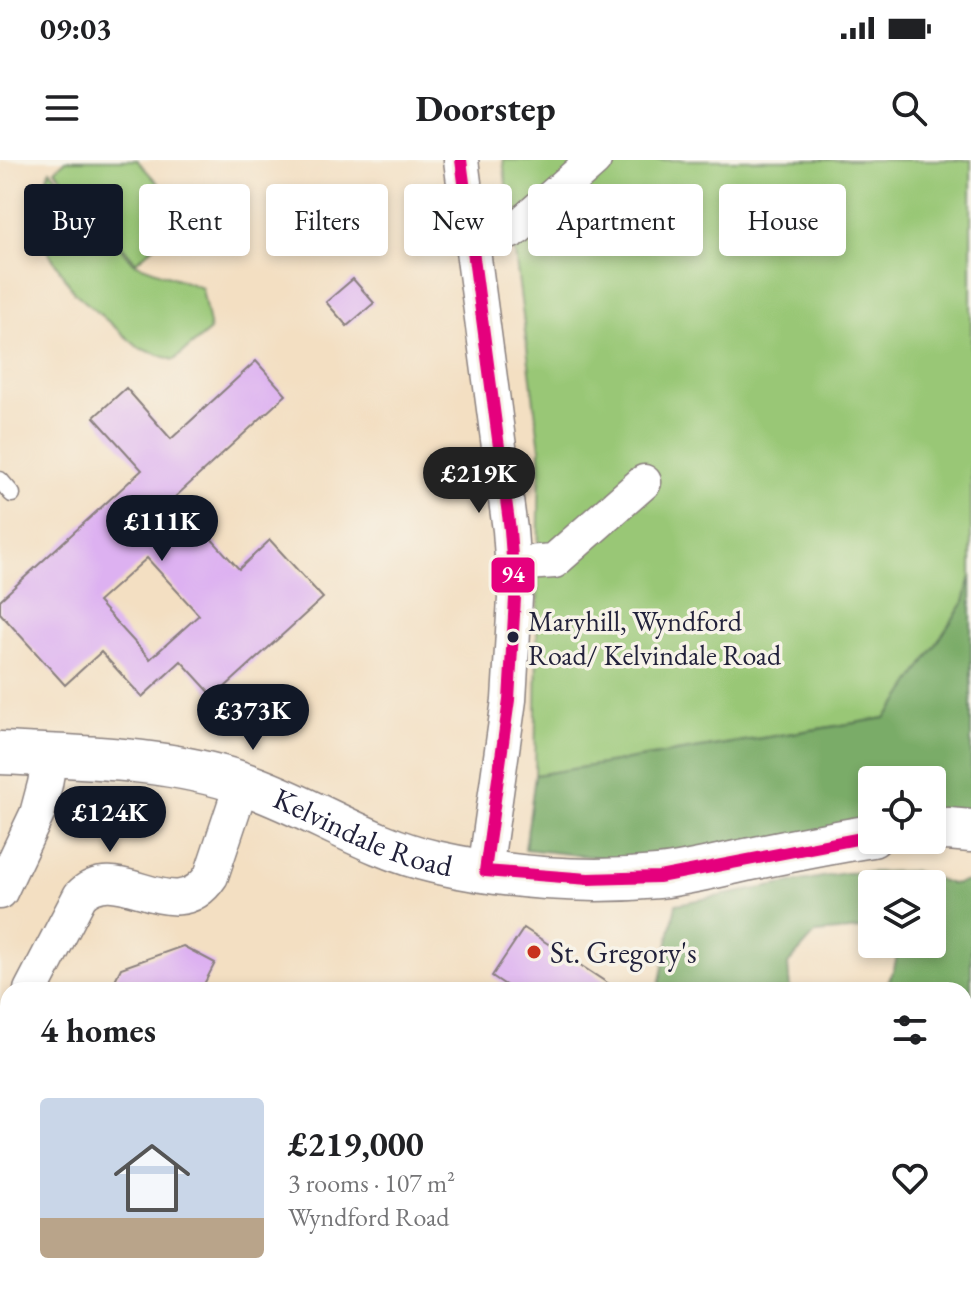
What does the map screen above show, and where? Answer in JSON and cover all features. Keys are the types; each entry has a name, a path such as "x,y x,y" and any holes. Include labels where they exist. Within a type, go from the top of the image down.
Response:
{"street":[{"path":"461,160 464,184"},
{"path":"512,230 594,160"},
{"path":"474,256 515,598 509,700 485,871"},
{"path":"513,564 550,563 559,558 644,482"},
{"name":"Kelvindale Road","path":"0,753 111,757 188,769 242,783 279,797 396,850 436,862 485,871 588,879 659,877 858,839"},
{"path":"0,892 37,814 50,755"},
{"path":"35,982 76,901 93,885 113,883 165,898 178,898 206,883 242,783"},
{"path":"946,829 971,831"}],"lane":[{"path":"0,480 12,494"}],"green space":[{"path":"66,160 137,160 158,184 139,184 139,256 143,256 136,262 123,247 123,184 67,184 55,170"},
{"path":"503,160 971,160 971,577 964,602 885,718 535,775 540,449 512,230 512,184 506,184"},
{"path":"50,170 63,184 45,184"},
{"path":"123,251 134,263 202,288 210,330 174,360 139,348 74,292 51,256 123,256"},
{"path":"971,577 971,809 946,812 946,766 858,766 858,825 648,863 525,849 535,775 885,718 964,602"},
{"path":"858,873 858,929 816,933 788,964 789,982 660,982 676,904"},
{"path":"971,881 971,982 887,982 897,958 946,958 946,882"}],"building":[{"path":"353,279 374,303 347,326 326,302"},
{"path":"256,361 286,395 174,498 239,569 270,540 323,598 214,697 181,661 142,697 101,652 65,685 0,613 0,600 142,470 94,417 126,388 171,439","holes":["147,558 199,615 150,659 98,602"]},
{"name":"St. Gregory's","path":"524,928 606,982 501,982 492,976"},
{"path":"183,946 215,963 205,982 114,982 121,968"}],"transit line":[{"name":"94","path":"461,160 510,530 515,598 509,700 485,871"},
{"name":"94","path":"485,871 588,879 659,877 858,839"}],"place":[{"name":"Maryhill, Wyndford Road/ Kelvindale Road","path":"513,637"},
{"name":"St. Gregory's","path":"534,952"}]}
